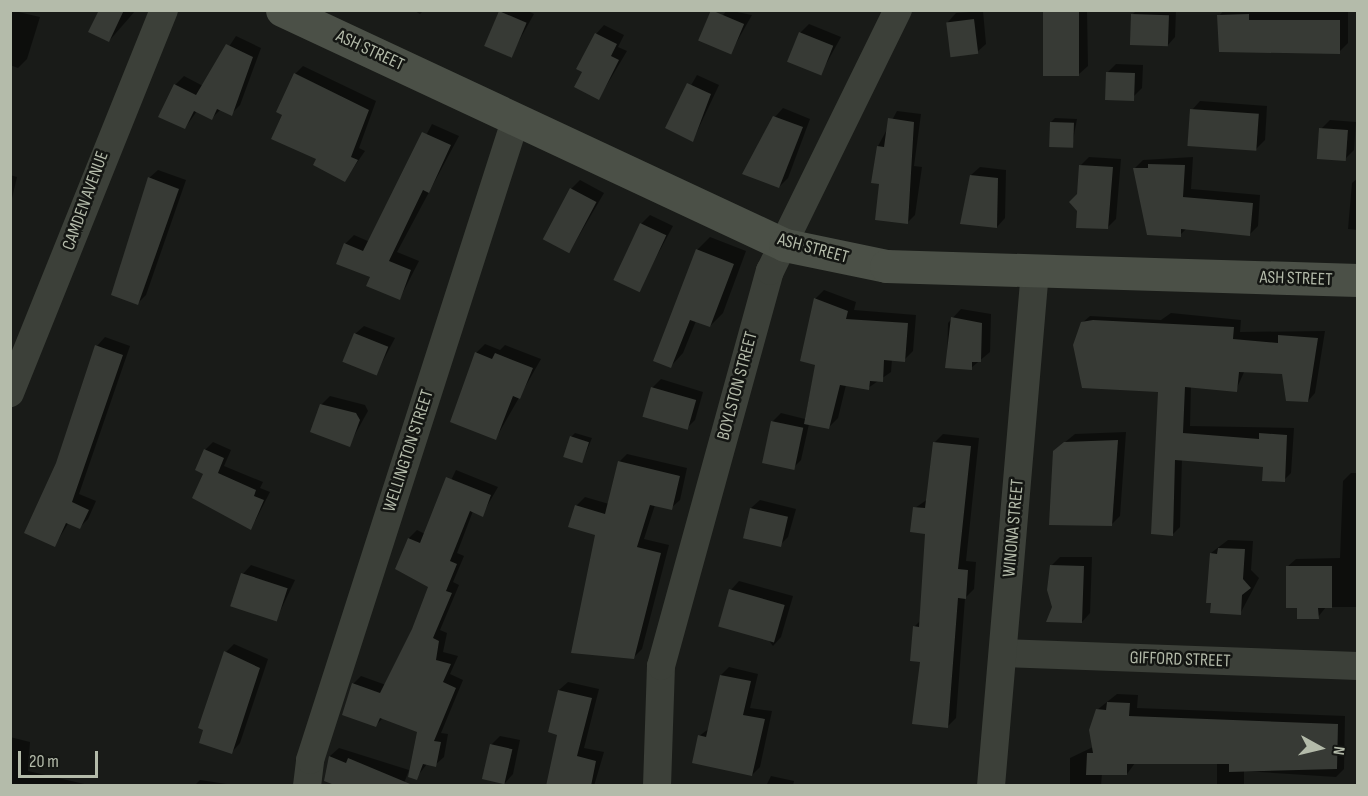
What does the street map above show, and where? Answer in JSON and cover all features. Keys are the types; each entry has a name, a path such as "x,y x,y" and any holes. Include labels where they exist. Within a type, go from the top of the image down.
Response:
{"street":[{"name":"CAMDEN AVENUE","path":"10,393 164,10"},
{"name":"ASH STREET","path":"282,10 785,245 886,266 1358,280"},
{"name":"BOYLSTON STREET","path":"657,786 661,666 770,271 785,245 898,10"},
{"name":"WELLINGTON STREET","path":"307,786 310,760 516,118"},
{"name":"WINONA STREET","path":"991,786 1035,271"},
{"name":"GIFFORD STREET","path":"1003,653 1358,666"}],"building":[{"path":"99,10 124,10 109,42 88,32"},
{"path":"711,10 744,24 731,54 698,40"},
{"path":"1043,10 1079,10 1079,76 1043,76"},
{"path":"499,11 527,23 512,58 484,46"},
{"path":"1131,14 1169,15 1168,46 1130,45"},
{"path":"1249,14 1249,20 1340,20 1340,54 1219,52 1217,15"},
{"path":"974,19 978,54 950,57 946,22"},
{"path":"799,32 833,46 821,76 787,62"},
{"path":"595,33 617,44 611,56 619,60 599,100 574,87 582,72 576,69"},
{"path":"226,44 253,57 232,116 217,109 212,120 194,111 185,129 158,117 174,84 196,95"},
{"path":"1106,72 1135,73 1134,101 1105,100"},
{"path":"294,73 369,110 351,157 358,160 345,182 313,165 316,159 271,139 282,115 276,112"},
{"path":"687,83 711,94 693,142 665,128"},
{"path":"1190,109 1259,114 1256,151 1187,146"},
{"path":"773,116 803,127 779,188 742,174"},
{"path":"888,118 914,122 908,224 875,220 879,184 871,183 877,146 884,147"},
{"path":"1050,122 1074,123 1073,148 1049,147"},
{"path":"1319,128 1348,130 1346,161 1317,159"},
{"path":"422,132 451,145 429,193 423,190 389,261 411,270 400,300 366,286 370,277 336,264 344,243 363,251"},
{"path":"1148,164 1185,165 1183,197 1253,203 1250,236 1181,229 1181,237 1147,235 1133,168 1148,168"},
{"path":"1079,165 1113,167 1108,229 1076,228 1077,211 1069,202 1077,194"},
{"path":"970,175 998,178 997,228 960,224"},
{"path":"148,177 179,189 138,305 111,295"},
{"path":"570,188 596,202 569,253 543,239"},
{"path":"640,223 666,235 640,292 613,280"},
{"path":"696,249 734,264 710,327 690,320 671,368 653,361"},
{"path":"814,298 848,311 846,319 908,323 905,362 884,360 883,382 870,381 869,390 840,385 829,429 804,424 815,365 800,361"},
{"path":"951,317 982,323 981,362 972,362 972,370 945,368"},
{"path":"1093,320 1234,327 1233,339 1278,343 1278,335 1318,338 1308,402 1286,401 1282,374 1239,372 1237,392 1185,387 1183,433 1259,439 1259,433 1287,435 1285,482 1262,481 1263,467 1175,460 1173,536 1151,534 1158,392 1082,388 1073,345 1081,322"},
{"path":"354,333 388,347 377,376 342,362"},
{"path":"95,345 123,355 72,502 89,510 80,529 66,523 55,547 24,533 56,463"},
{"path":"475,352 492,359 495,353 533,368 520,399 513,396 496,440 450,422"},
{"path":"651,387 696,400 688,430 642,417"},
{"path":"320,404 356,413 360,420 350,447 310,432"},
{"path":"771,421 803,428 794,470 762,463"},
{"path":"570,436 589,442 582,463 563,457"},
{"path":"1118,440 1112,526 1049,525 1053,451 1064,442"},
{"path":"933,442 971,446 958,569 968,570 966,599 958,598 948,728 912,724 920,662 910,661 913,626 919,627 925,534 910,532 913,507 925,508"},
{"path":"204,449 224,458 218,473 256,490 254,496 264,500 251,530 192,498 203,474 195,470"},
{"path":"618,461 680,476 672,510 650,505 637,547 661,553 634,659 571,653 595,535 568,527 575,505 605,514"},
{"path":"446,477 491,495 483,517 470,511 450,561 457,564 446,591 452,593 433,638 439,641 436,660 451,664 443,682 456,688 434,741 441,742 436,767 423,764 417,780 408,777 417,732 380,718 376,727 342,715 352,683 380,693 412,629 428,587 395,569 408,538 420,543"},
{"path":"750,508 788,517 781,547 743,538"},
{"path":"1218,548 1245,549 1243,579 1251,588 1242,595 1241,615 1210,613 1211,603 1206,603 1210,553 1217,554"},
{"path":"1050,565 1084,566 1082,623 1046,622 1052,607 1047,590"},
{"path":"1286,566 1332,566 1332,608 1318,608 1319,619 1297,619 1297,608 1286,608"},
{"path":"241,573 288,588 277,621 230,606"},
{"path":"729,589 785,605 774,642 718,626"},
{"path":"224,651 260,668 232,754 199,743 203,730 198,728"},
{"path":"720,675 751,681 743,715 765,719 752,776 692,763 698,735 706,737"},
{"path":"558,690 592,698 577,756 596,761 591,786 546,786 557,735 548,732"},
{"path":"1107,702 1130,703 1129,716 1338,724 1337,769 1229,772 1229,764 1127,764 1127,775 1086,775 1087,753 1093,753 1089,730 1096,709 1106,710"},
{"path":"490,744 512,749 504,784 482,779"},
{"path":"329,756 346,763 348,758 415,786 337,786 324,781"}]}
